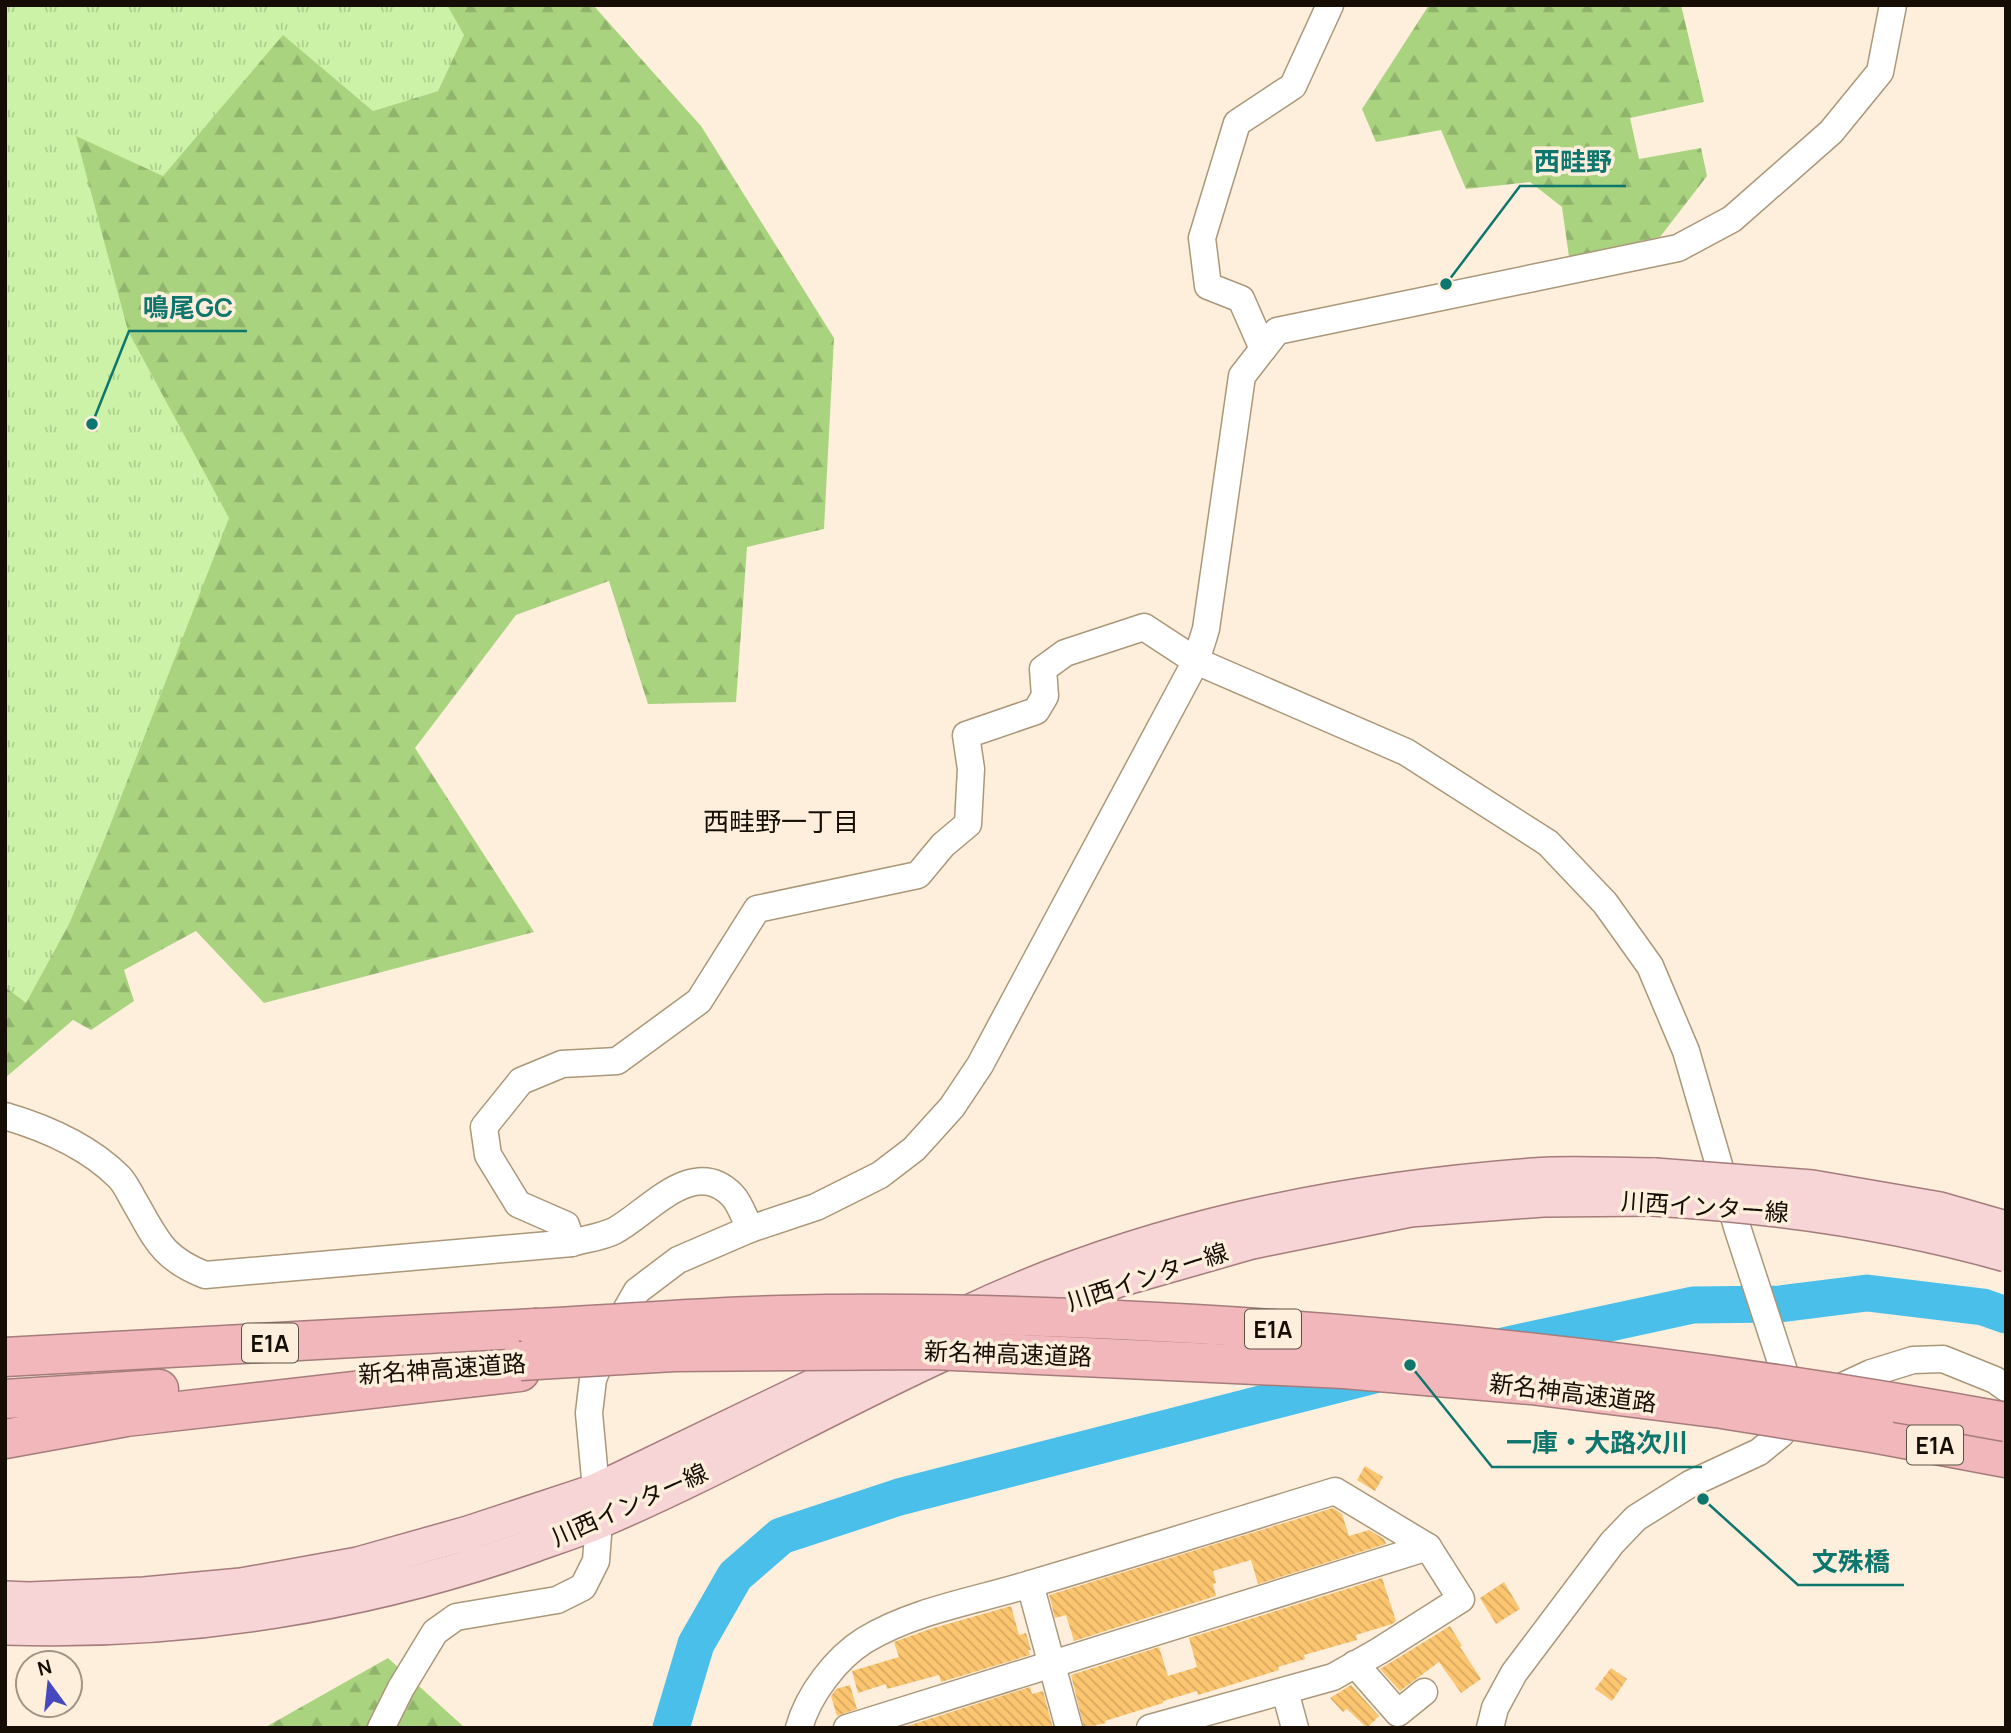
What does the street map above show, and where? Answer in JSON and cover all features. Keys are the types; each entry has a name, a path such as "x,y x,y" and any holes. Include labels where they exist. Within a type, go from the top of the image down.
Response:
{"highway":[{"name":"新名神高速道路","path":"5,1399 525,1354 779,1315 977,1315 1317,1331 1523,1351 1707,1374 1919,1406 2001,1445"},
{"name":"新名神高速道路","path":"5,1357 932,1350 1344,1369 1531,1385 1722,1409 1878,1434 2001,1445"},
{"path":"5,1439 126,1417 525,1354"}],"main road":[{"name":"川西インター線","path":"5,1628 43,1630 154,1625 251,1614 368,1595 478,1565 1001,1297 1107,1256 1242,1216 1405,1187 1536,1175 1654,1187 1812,1187 1940,1209 2006,1228"},
{"name":"川西インター線","path":"1654,1187 1721,1203 1818,1214 1951,1240 2006,1255"},
{"name":"川西インター線","path":"5,1598 144,1594 242,1585 345,1566 468,1533 597,1506"}],"street":[{"path":"1263,349 1241,299 1208,286 1202,238 1237,123 1293,86 1330,5"},
{"path":"381,1728 401,1688 435,1632 456,1617 557,1600 583,1587 596,1562 597,1506 589,1413 593,1379 610,1338 637,1291 678,1259 750,1229 816,1207 880,1175 914,1149 952,1107 980,1065 1196,661 1206,629 1242,376 1277,331 1678,248 1732,219 1831,132 1880,72 1894,5"},
{"path":"572,1243 566,1225 518,1204 488,1155 484,1127 522,1081 562,1064 617,1061 699,1001 757,909 918,875 943,845 968,824 971,769 966,735 1036,711 1045,696 1043,669 1065,653 1143,626 1196,661 1406,752 1548,843 1605,903 1650,966 1686,1051 1737,1227 1796,1408"},
{"path":"5,1116 40,1126 86,1150 120,1178 164,1252 183,1266 205,1275 572,1243 613,1232 675,1188 697,1182 717,1184 734,1196 750,1229"},
{"path":"1490,1728 1495,1708 1514,1673 1612,1544 1636,1518 1690,1485 1759,1452 1781,1434 1796,1408 1871,1373 1913,1360 1943,1359 1996,1380 2006,1388"},
{"path":"800,1728 827,1675 841,1659 862,1641 898,1622 1335,1490 1428,1547 1461,1600 1334,1676 1150,1728"},
{"path":"847,1728 1428,1547"},
{"path":"1030,1584 1069,1728"},
{"path":"1355,1664 1398,1713 1424,1692"},
{"path":"1284,1691 1294,1728"}],"green space":[{"path":"5,5 447,5 464,35 438,91 373,111 283,36 163,176 77,137 128,331 230,518 69,924 26,1004 5,987"},
{"path":"447,5 593,5 701,126 834,338 824,529 747,547 736,702 648,704 609,581 516,615 415,748 534,932 264,1003 196,931 124,970 134,1001 91,1030 73,1020 5,1078 5,987 26,1003 69,924 229,518 128,331 76,136 163,176 283,35 373,111 438,91 464,35"},
{"path":"1429,5 1681,5 1704,102 1630,118 1639,159 1701,148 1707,176 1660,237 1569,257 1562,207 1530,182 1466,189 1441,130 1376,142 1362,109"},
{"path":"388,1658 465,1728 264,1728"}],"building":[{"path":"1365,1466 1383,1477 1375,1491 1357,1480"},
{"path":"1333,1508 1342,1514 1349,1536 1369,1530 1384,1539 1386,1544 1258,1584 1251,1560 1213,1571 1216,1596 1074,1641 1066,1615 1055,1618 1049,1595"},
{"path":"1382,1578 1396,1621 1392,1624 1356,1635 1357,1640 1304,1655 1305,1659 1278,1667 1279,1670 1198,1695 1197,1691 1163,1701 1105,1721 1106,1723 1084,1728 1071,1675 1159,1647 1168,1676 1197,1667 1189,1638"},
{"path":"1504,1582 1520,1609 1496,1624 1480,1598"},
{"path":"1011,1606 1019,1635 1026,1633 1030,1655 941,1682 939,1675 887,1689 886,1684 858,1693 852,1671 899,1657 894,1642"},
{"path":"1450,1626 1481,1679 1461,1693 1439,1662 1400,1691 1380,1669"},
{"path":"1611,1668 1627,1679 1612,1701 1595,1689"},
{"path":"850,1685 857,1709 837,1716 831,1696 836,1689"},
{"path":"1351,1685 1379,1716 1367,1728 1347,1709 1343,1712 1330,1698"},
{"path":"1030,1687 1032,1694 1043,1691 1053,1728 901,1728"}],"waterway":[{"path":"1503,1346 1693,1305 1780,1304 1867,1293 1983,1307 2006,1315"},
{"path":"671,1728 696,1644 735,1576 781,1536 899,1497 1374,1375"}],"place":[{"name":"西畦野","path":"1446,284"},
{"name":"鳴尾GC","path":"92,424"},
{"name":"一庫・大路次川","path":"1410,1365"},
{"name":"文殊橋","path":"1703,1499"}],"district":[{"name":"西畦野一丁目","path":"781,821"}]}
